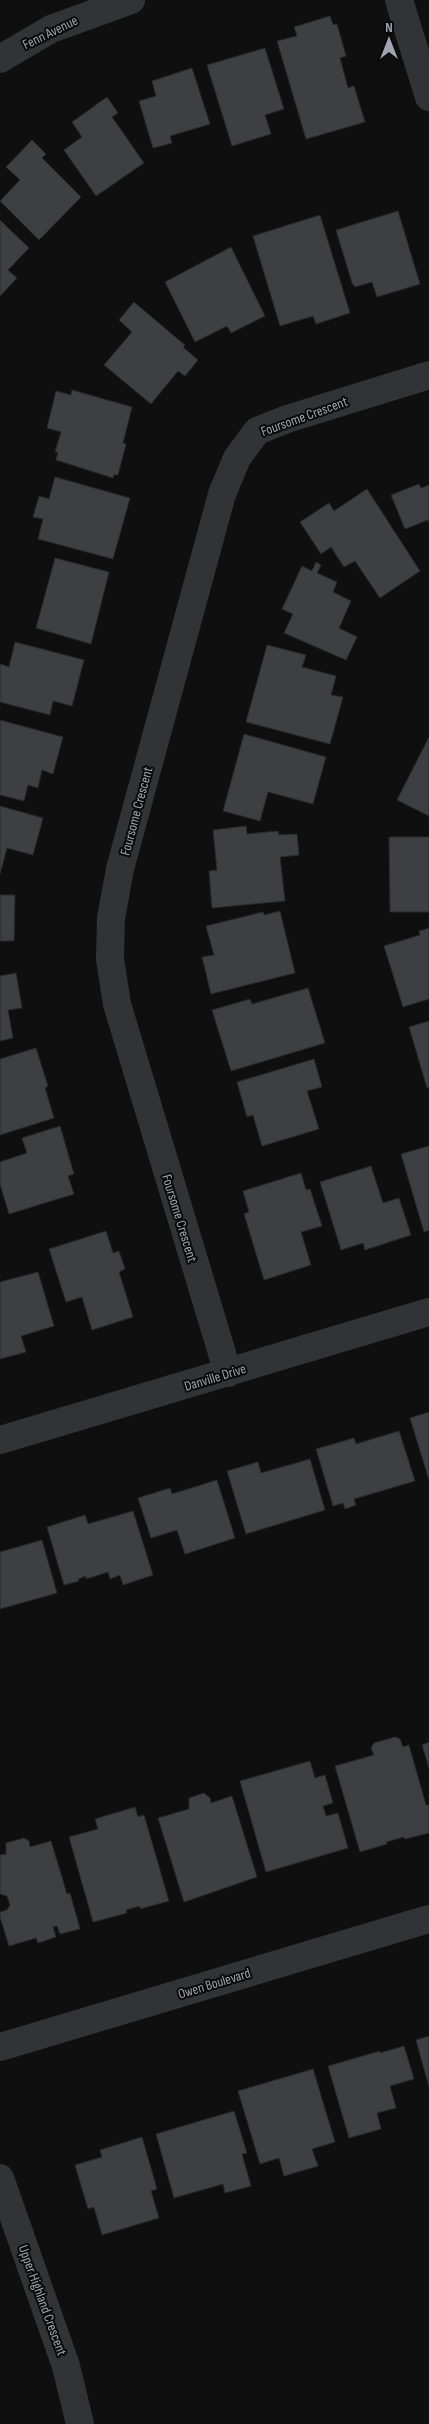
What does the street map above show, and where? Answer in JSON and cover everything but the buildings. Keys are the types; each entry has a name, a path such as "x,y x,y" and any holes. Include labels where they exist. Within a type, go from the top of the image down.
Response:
{"street":[{"name":"Fenn Avenue","path":"0,59 51,29 131,0"},
{"path":"398,0 429,97"},
{"name":"Foursome Crescent","path":"228,1373 117,1004 110,959 110,918 120,869 222,494 237,458 257,431 287,419 429,375"},
{"name":"Danville Drive","path":"0,1440 429,1312"},
{"name":"Owen Boulevard","path":"0,2047 429,1919"},
{"name":"Upper Highland Crescent","path":"0,2178 66,2366 80,2424"}]}
